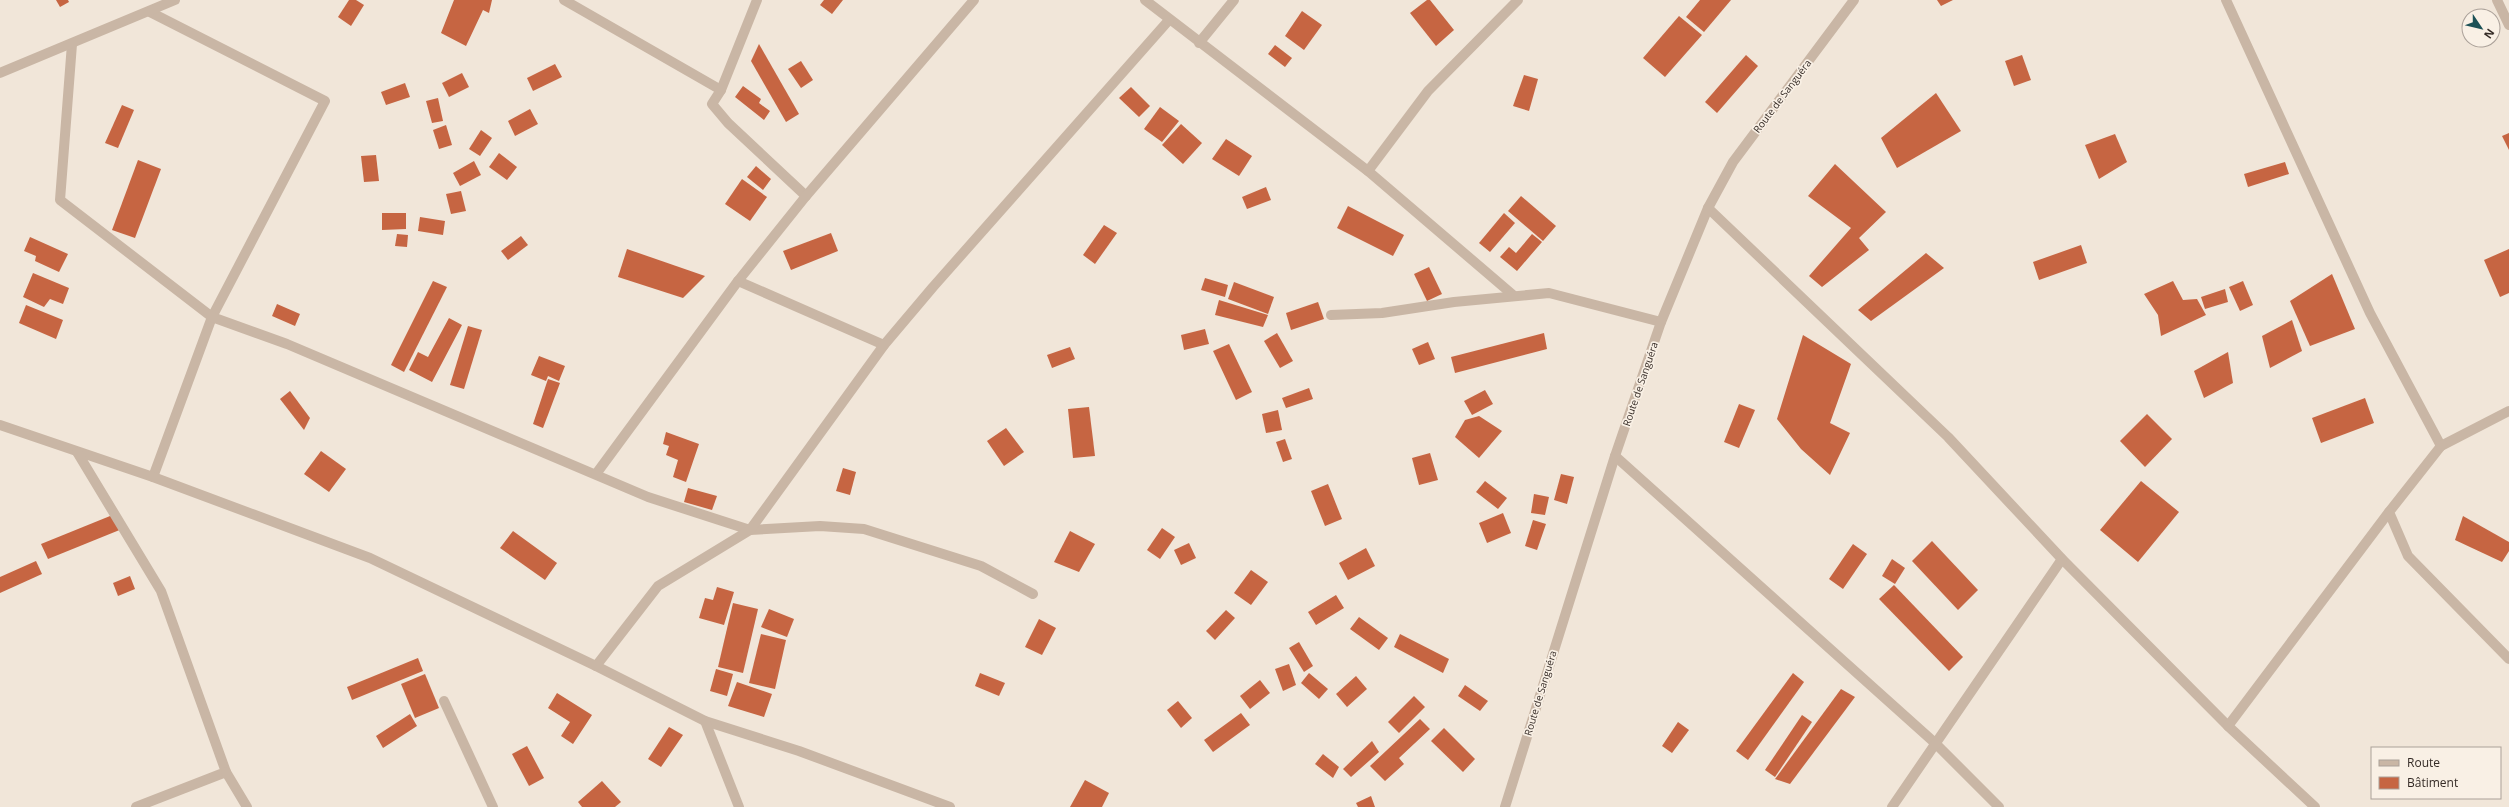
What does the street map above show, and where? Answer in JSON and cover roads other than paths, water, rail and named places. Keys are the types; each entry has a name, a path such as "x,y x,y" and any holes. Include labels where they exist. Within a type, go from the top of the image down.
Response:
{"street":[{"path":"0,73 150,12 175,0"},
{"path":"564,0 721,90"},
{"path":"757,0 721,90 712,104 728,123 806,196"},
{"path":"596,474 738,281 806,196 974,0"},
{"path":"1146,0 1169,20 1368,171 1513,295"},
{"path":"1199,43 1234,0"},
{"path":"1368,171 1428,91 1518,0"},
{"path":"2226,0 2370,313 2441,446"},
{"path":"2497,0 2509,25"},
{"name":"Route de Sanguéra","path":"1505,807 1616,456 1661,322 1708,208 1732,162 1851,1"},
{"path":"150,12 325,101 212,317 153,477"},
{"path":"596,666 658,586 750,530 884,345 933,287 1169,20"},
{"path":"72,44 60,200 212,317 287,344 321,360 648,497 750,530 820,526 864,529 981,566 1033,594"},
{"path":"1708,208 1948,437 2062,559 2228,726 2315,807"},
{"path":"738,281 884,345"},
{"path":"1331,315 1382,313 1513,295 1549,293 1661,322"},
{"path":"2228,726 2389,512 2441,446 2509,411"},
{"path":"0,425 153,477 370,558 596,666 705,721 799,750 950,807"},
{"path":"77,452 161,591 226,772 247,807"},
{"path":"1616,456 1935,743 1999,807"},
{"path":"2389,512 2408,556 2509,659"},
{"path":"1892,807 2062,559"},
{"path":"444,701 493,807"},
{"path":"705,721 739,807"},
{"path":"136,807 226,772"}]}
